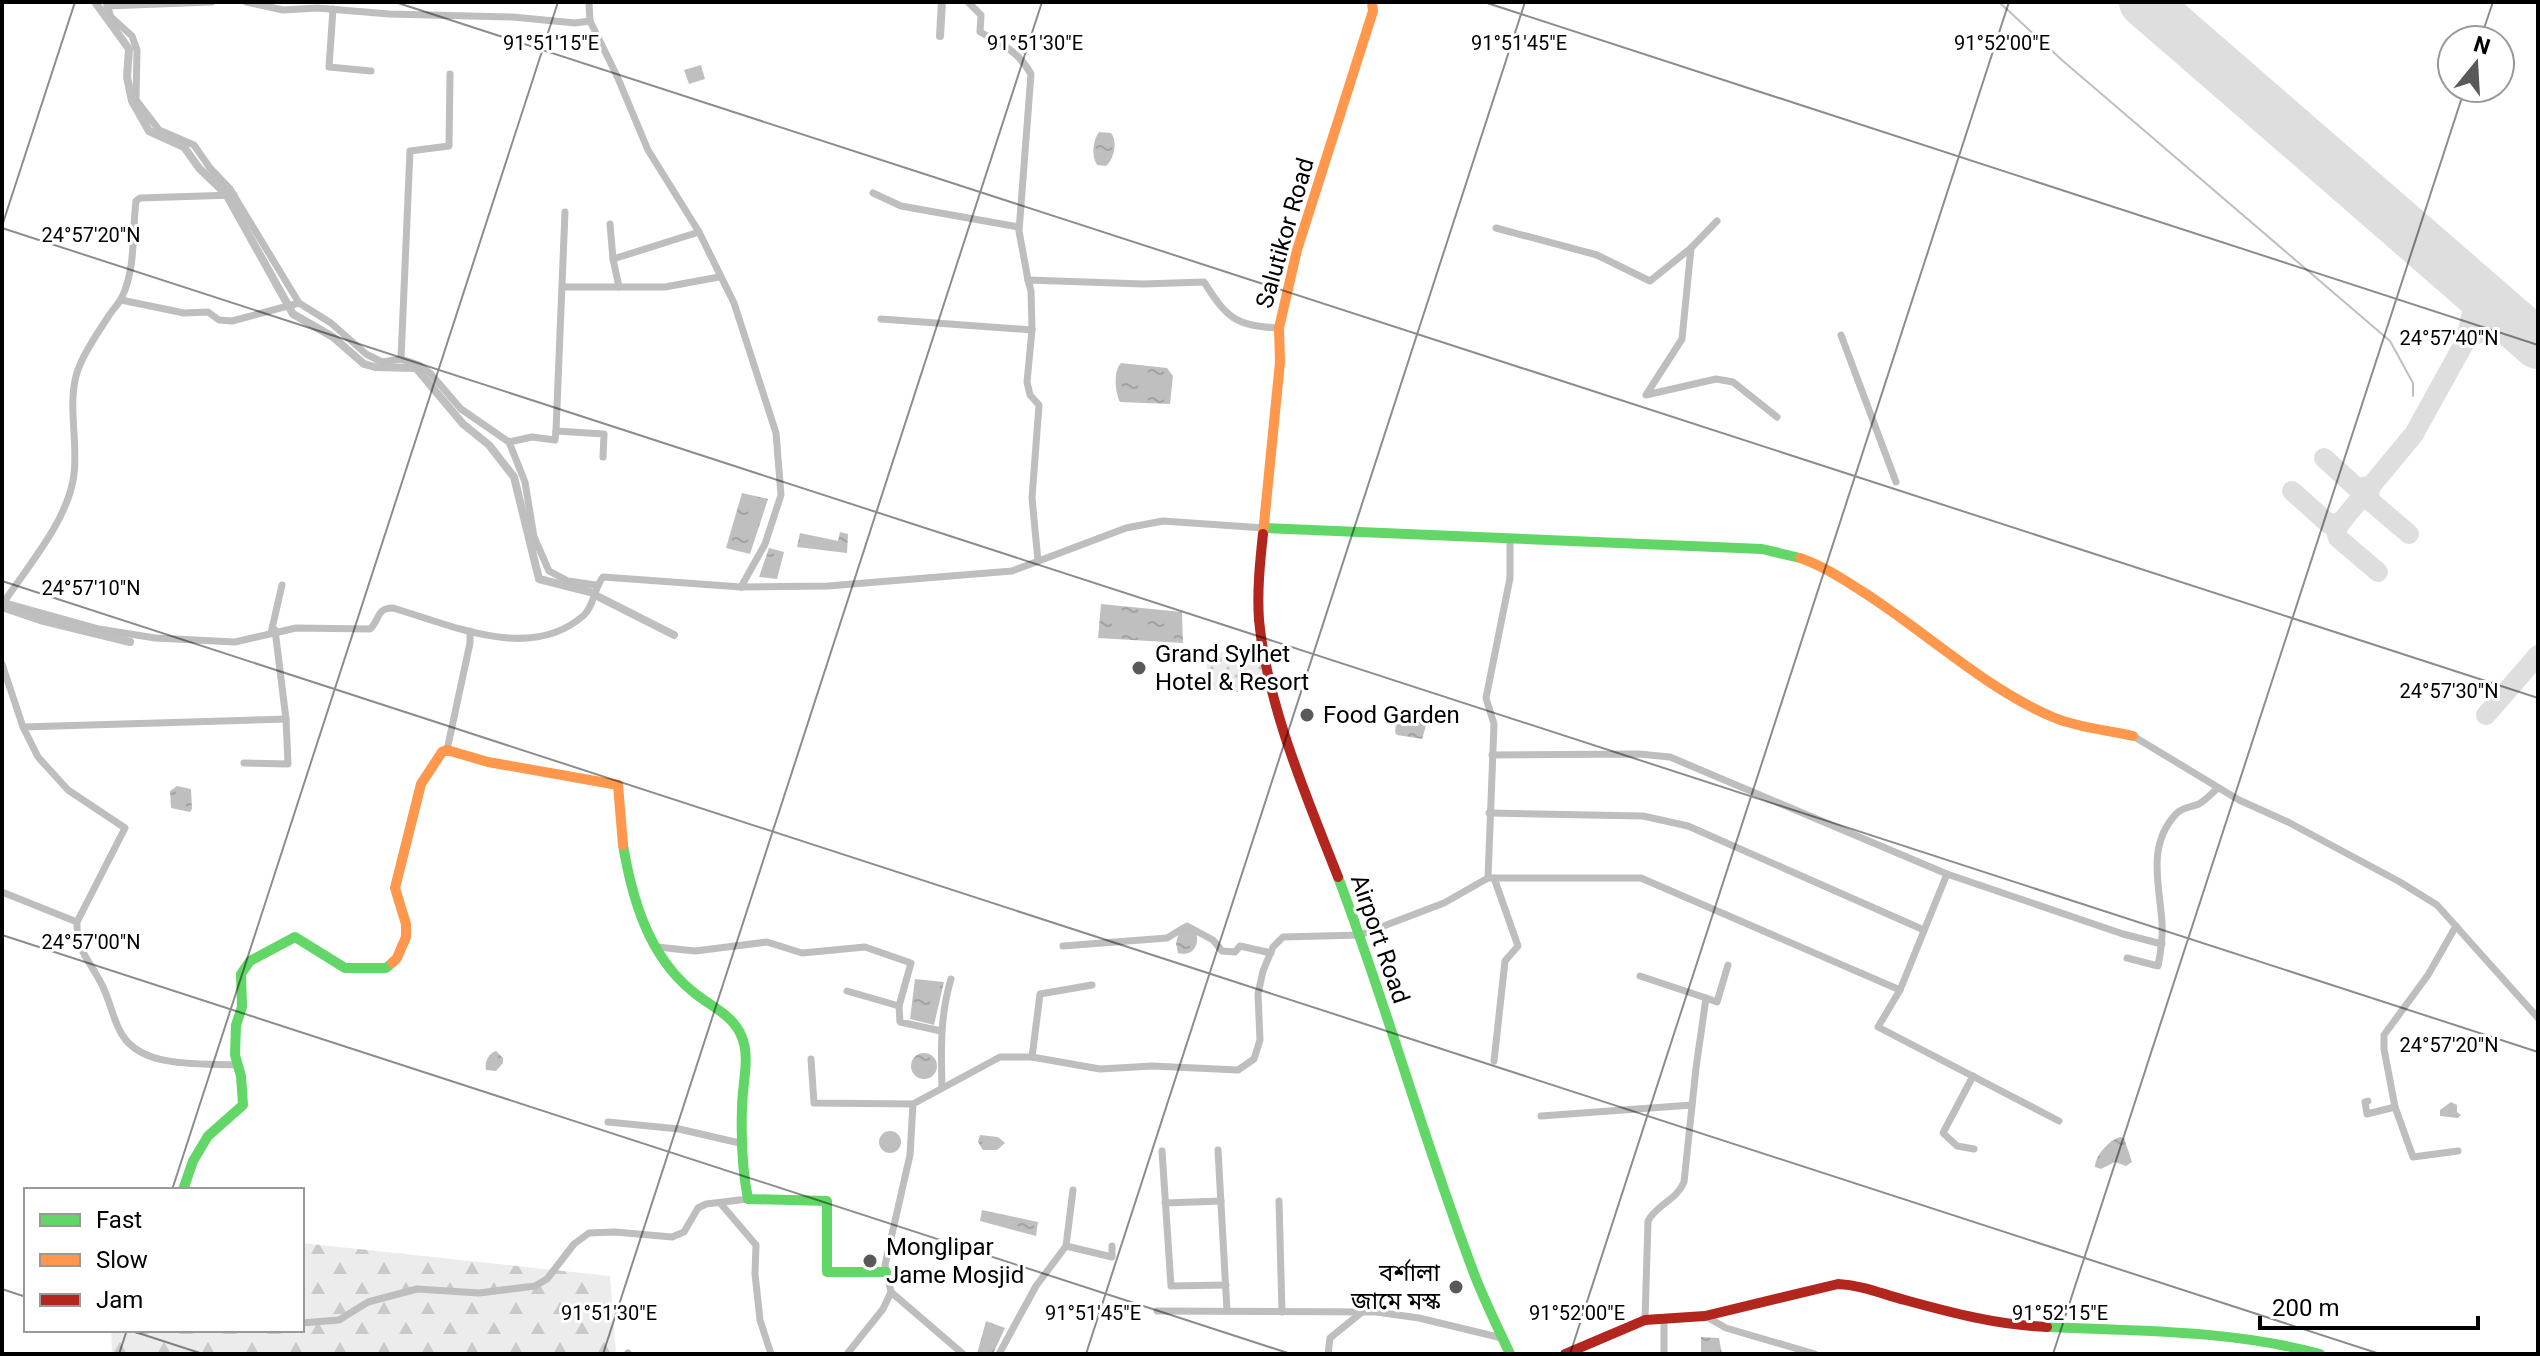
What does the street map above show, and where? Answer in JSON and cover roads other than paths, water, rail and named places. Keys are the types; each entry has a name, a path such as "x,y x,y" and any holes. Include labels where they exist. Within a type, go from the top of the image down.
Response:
{"main road":[{"name":"Salutikor Road","path":"1264,528 1280,362 1279,328 1297,250 1373,11 1372,2"},
{"path":"1264,528 1762,549 1812,562 2047,715 2079,726 2133,736"},
{"name":"Airport Road","path":"1264,528 1259,617 1263,649 1291,756 1360,935 1462,1241 1510,1354"},
{"path":"184,1188 189,1167 199,1150 221,1121 243,1105 241,1076 235,1055 236,1025 242,1007 241,974 250,961 295,937 345,968 386,968 397,958 406,937 406,924 395,888 397,878 421,784 437,759 447,750 488,762 618,785 620,838 626,874 657,947 687,987 741,1032 745,1047 741,1167 748,1199 827,1201 827,1272 886,1272"},
{"path":"1565,1354 1645,1320 1705,1316 1813,1289 1846,1284 2007,1325 2204,1334 2291,1346 2320,1354"}],"street":[{"path":"212,2 106,4 111,17 132,36 137,50 136,100 147,117 168,136 194,145 257,237 296,304 331,323 366,354 382,362 401,359 419,365 430,373 461,409 509,442 525,482 534,537 549,571 568,581 596,585"},
{"path":"246,2 283,10 333,9 389,14 513,17 575,23 590,21"},
{"path":"589,2 590,21 648,150 699,232 734,303 776,433 781,495 765,544 741,587"},
{"path":"968,2 981,15 980,32 1010,48 1023,60 1031,74 1019,227 1032,330 1027,382 1030,395 1039,405 1032,498 1038,561"},
{"path":"333,9 329,67 371,71"},
{"path":"401,359 410,151 449,146 450,74"},
{"path":"873,193 901,206 1019,227"},
{"path":"229,196 140,198 136,201 131,264 121,300 109,314 77,374 74,474 68,497 60,517 3,602 99,629 155,638 235,642 296,628 370,629 379,612 393,608 513,640 557,633 587,613 596,585 603,577 741,587 828,586 1012,571 1126,528 1163,521 1264,528"},
{"path":"509,442 532,437 555,440 565,212"},
{"path":"1496,228 1597,255 1650,281 1691,248 1717,221"},
{"path":"610,224 619,287"},
{"path":"613,259 699,232"},
{"path":"1691,248 1682,339 1646,395 1716,379 1733,382 1777,417"},
{"path":"563,287 680,286 719,277"},
{"path":"1028,280 1143,284 1204,282 1222,310 1234,320 1279,328"},
{"path":"121,300 184,313 208,312 219,320 232,321 296,304"},
{"path":"881,319 1032,330"},
{"path":"1841,335 1896,482"},
{"path":"556,431 604,434 603,457"},
{"path":"1494,1061 1505,961 1518,946 1491,878 1489,813 1494,724 1486,698 1510,578 1510,538"},
{"path":"244,763 288,764 286,719 273,632 282,585"},
{"path":"447,750 470,631"},
{"path":"2,664 23,727 38,757 68,790 125,828 77,922 76,939 82,954 96,973 119,1031 127,1041 161,1062 237,1065"},
{"path":"23,727 286,719"},
{"path":"2133,736 2218,788 2437,905 2538,1018"},
{"path":"1492,755 1639,754 1670,757 1947,874 2123,934 2162,944"},
{"path":"2127,958 2158,966 2162,944 2157,847 2166,826 2180,810 2201,803 2218,788"},
{"path":"1489,813 1643,816 1688,826 1924,930"},
{"path":"1947,874 1900,990 1878,1027 2059,1121"},
{"path":"811,1059 814,1103 913,1104 1000,1057 1032,1057 1100,1069 1152,1066 1238,1070 1254,1059 1260,1040 1258,994 1263,971 1283,937 1360,935 1444,903 1491,878 1641,878 1900,990"},
{"path":"2,892 77,922"},
{"path":"1063,946 1167,938 1187,926 1213,940 1222,951 1235,952 1240,946 1271,953"},
{"path":"2456,926 2428,975 2384,1035 2384,1049 2395,1107 2413,1157 2458,1151"},
{"path":"657,947 695,951 767,942 802,953 865,947 911,963 899,1006 900,1022 941,1031"},
{"path":"1640,976 1717,1002 1728,965"},
{"path":"942,1088 941,1031 944,1001 951,979"},
{"path":"1032,1057 1040,994 1092,985"},
{"path":"847,991 899,1006"},
{"path":"1645,1320 1648,1221 1679,1193 1684,1182 1706,998"},
{"path":"1973,1076 1943,1133 1957,1146 1974,1149"},
{"path":"2368,1101 2365,1102 2367,1114 2395,1107"},
{"path":"913,1104 910,1155 886,1272 891,1292 962,1354"},
{"path":"1541,1116 1692,1105"},
{"path":"608,1122 679,1129 744,1144"},
{"path":"1218,1150 1227,1311"},
{"path":"1162,1151 1171,1286 1226,1285"},
{"path":"999,1354 1036,1286 1066,1246 1073,1190"},
{"path":"304,1323 339,1320 368,1302 417,1289 479,1293 535,1286 547,1279 574,1244 589,1233 672,1237 684,1232 698,1208 706,1204 748,1199"},
{"path":"1165,1203 1221,1201"},
{"path":"1279,1201 1282,1312"},
{"path":"721,1204 756,1245 755,1274 760,1320 771,1354"},
{"path":"1066,1246 1112,1257 1112,1246"},
{"path":"847,1354 883,1309 891,1292"},
{"path":"1157,1311 1362,1312 1419,1318 1504,1338"},
{"path":"1328,1354 1330,1338 1362,1312"},
{"path":"1705,1316 1726,1328 1815,1354"},
{"path":"1664,1318 1664,1354"}],"water":[{"path":"701,65 705,79 689,84 684,70"},
{"path":"1099,132 1111,133 1114,141 1113,155 1106,166 1097,165 1094,157 1094,144"},
{"path":"1121,363 1167,368 1173,376 1170,404 1120,402 1116,382"},
{"path":"742,493 768,499 750,554 726,548"},
{"path":"840,532 848,534 847,553 797,547 800,533 838,541"},
{"path":"769,548 784,552 777,579 759,577"},
{"path":"1101,604 1182,612 1183,643 1098,638"},
{"path":"1401,721 1421,722 1426,726 1422,739 1397,735 1396,724"},
{"path":"177,786 191,789 190,812 171,808 170,791"},
{"path":"1188,929 1196,932 1196,946 1191,952 1178,953 1176,943 1179,933"},
{"path":"915,979 944,982 934,1025 910,1019"},
{"path":"496,1051 503,1058 503,1063 496,1071 486,1070 488,1058"},
{"path":"924,1053 933,1057 937,1066 933,1075 924,1079 915,1075 911,1066 915,1057"},
{"path":"2451,1102 2457,1105 2457,1112 2461,1115 2458,1118 2440,1116 2440,1110"},
{"path":"890,1131 898,1134 901,1142 898,1150 890,1153 882,1150 879,1142 882,1134"},
{"path":"980,1135 998,1137 1005,1143 997,1150 983,1150 978,1142"},
{"path":"2120,1137 2124,1138 2132,1162 2126,1166 2115,1162 2101,1169 2095,1167 2103,1149"},
{"path":"982,1210 1038,1222 1036,1236 980,1221"},
{"path":"986,1321 1005,1328 993,1354 977,1354"},
{"path":"1701,1337 1719,1338 1722,1354 1701,1354"}],"waterway":[{"path":"95,2 129,49 127,77 132,101 149,131 184,147 199,168 226,194 293,314 333,337 364,364 416,368 463,424 489,445 514,477 539,579 590,592"},
{"path":"940,36 942,2"},
{"path":"1999,2 2063,61 2390,341 2413,383 2413,396"},
{"path":"597,596 674,635"},
{"path":"2,607 40,620 130,642"}],"place":[{"name":"Grand Sylhet Hotel & Resort","path":"1139,668"},
{"name":"Food Garden","path":"1307,715"},
{"name":"Monglipar Jame Mosjid","path":"870,1261"},
{"name":"বর্শালা জামে মস্ক","path":"1456,1287"}]}
